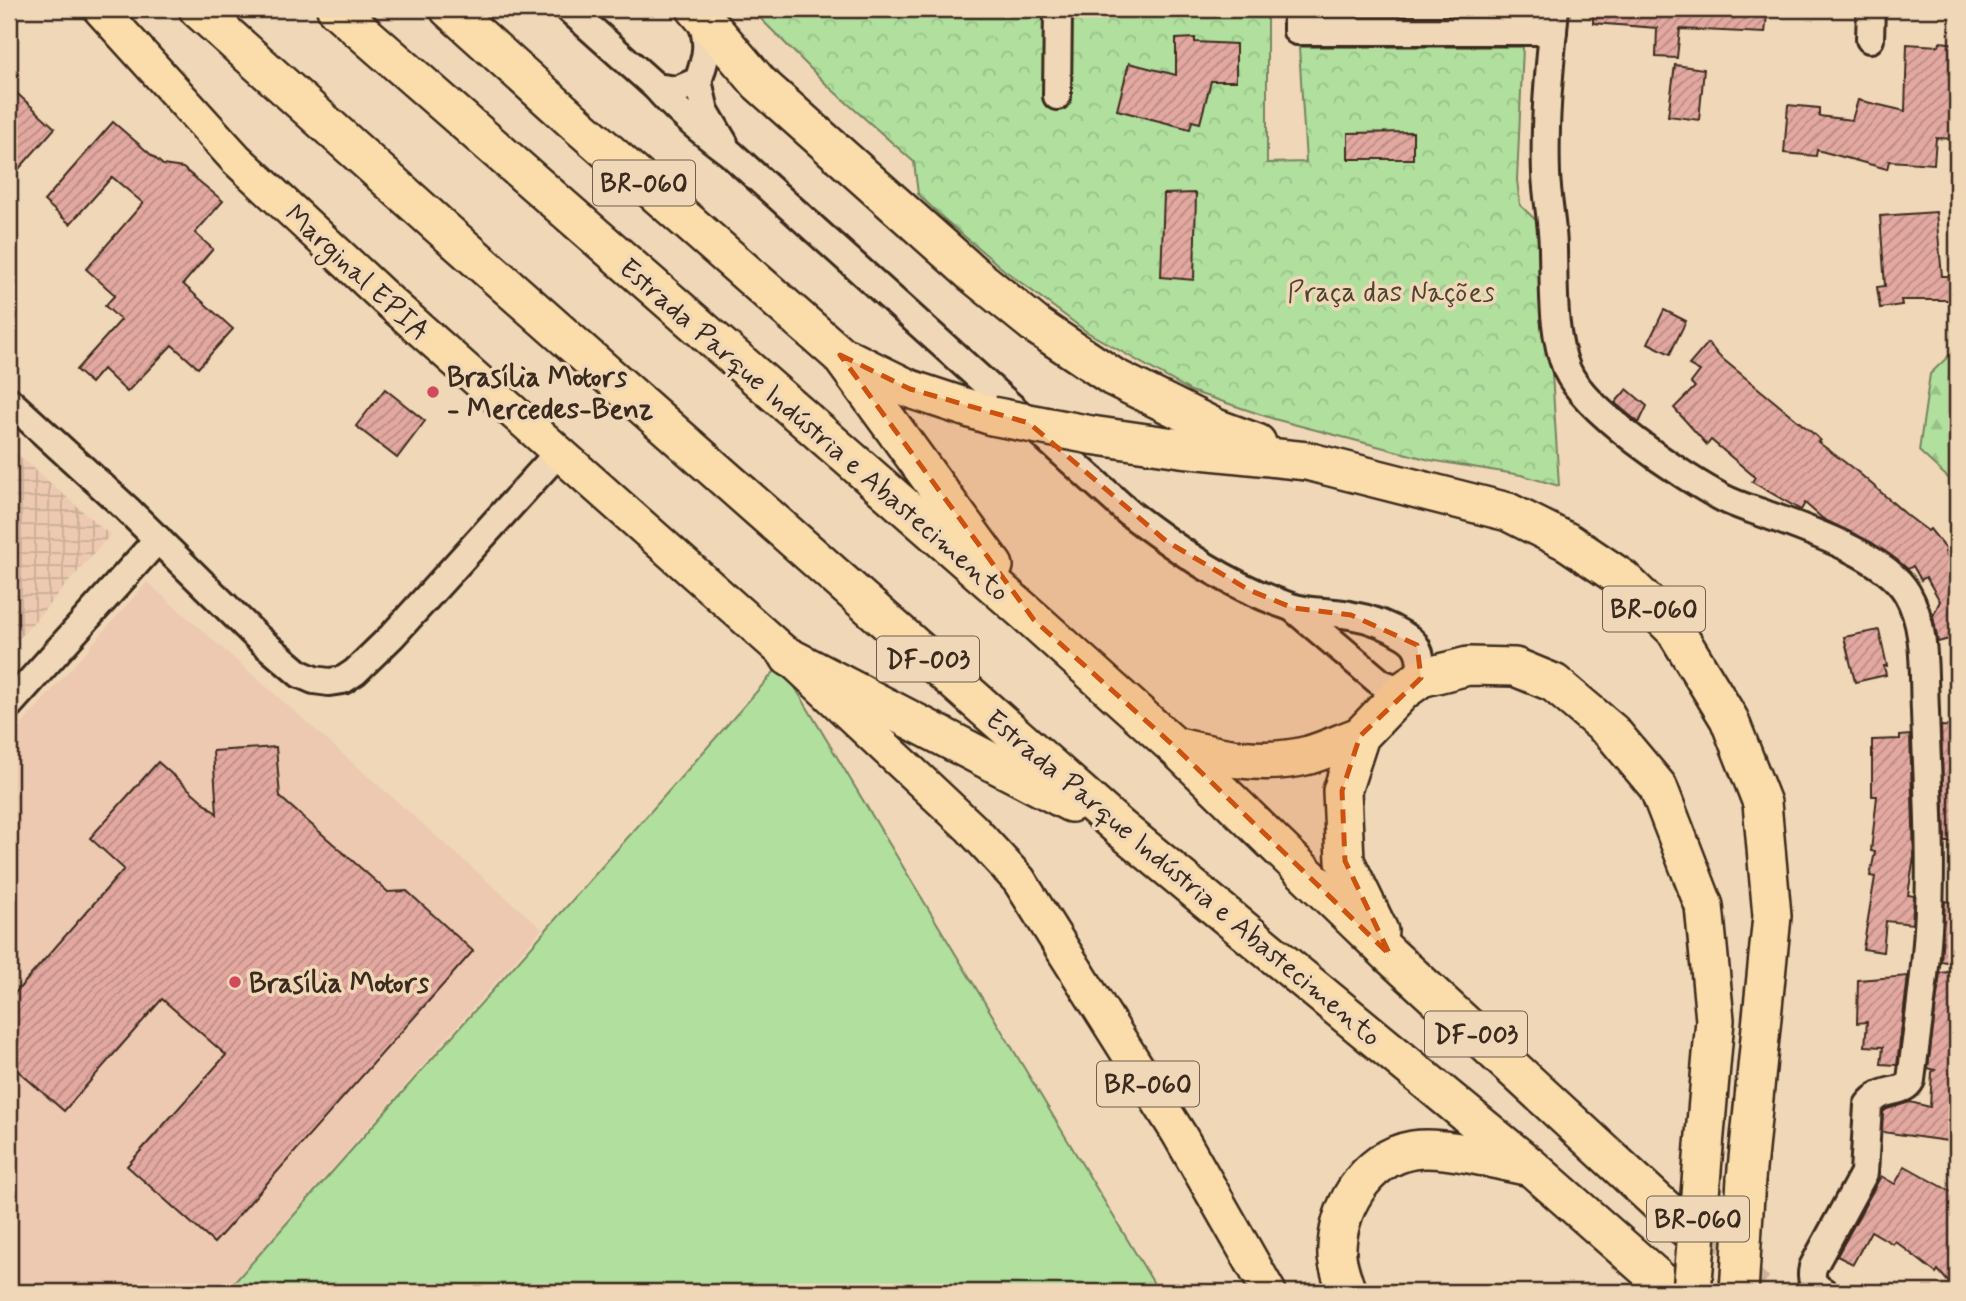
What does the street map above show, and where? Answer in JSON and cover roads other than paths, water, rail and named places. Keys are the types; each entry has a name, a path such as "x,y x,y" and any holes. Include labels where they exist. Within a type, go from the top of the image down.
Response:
{"highway":[{"name":"Estrada Parque Indústria e Abastecimento","path":"198,9 1120,828 1531,1167 1673,1292"},
{"name":"Estrada Parque Indústria e Abastecimento","path":"336,9 1034,620 1174,746 1390,955 1688,1230"},
{"name":"BR-060","path":"449,9 840,355 910,389 992,416 1091,435 1181,448 1307,461 1508,512 1568,542 1623,579 1675,630 1729,719 1762,803 1772,916 1746,1179 1739,1292"},
{"path":"696,9 759,83 974,275 1037,326 1113,377 1216,428 1307,461"},
{"path":"840,355 1034,620"},
{"path":"789,657 1120,828"},
{"name":"BR-060","path":"1412,684 1468,666 1515,667 1554,683 1612,732 1658,787 1704,906 1715,1020 1692,1292"},
{"path":"1174,746 1215,756 1263,761 1308,755 1360,736 1412,684"},
{"path":"1360,736 1342,791 1345,862 1390,955"},
{"path":"1346,1292 1337,1257 1340,1219 1356,1188 1382,1163 1413,1150 1449,1152 1531,1167"}],"main road":[{"name":"Marginal EPIA","path":"100,9 236,159 385,298 789,657"},
{"name":"BR-060","path":"789,657 971,828 1019,880 1179,1134 1269,1292"}],"street":[{"path":"569,9 656,87 697,129 730,153 1128,512 1201,565 1249,590 1293,608 1351,615 1406,636 1417,645 1422,658 1412,684 1381,683 1293,608"},
{"path":"696,9 707,41 707,57 698,81 705,111 730,153"},
{"path":"1057,96 1058,9"},
{"path":"1870,39 1871,9"},
{"path":"1297,20 1554,20 1546,130 1546,176 1559,342 1568,372 1589,400 1651,451 1725,500 1822,535 1886,569 1905,589 1916,611 1921,644 1926,739 1930,905 1912,1080 1904,1088 1882,1092 1868,1105 1864,1173 1813,1267 1811,1277 1815,1286 1824,1292"},
{"path":"656,87 677,90 698,81"},
{"path":"9,401 158,539 258,639 300,674 329,682 343,680 355,672 392,636 558,453"},
{"path":"9,705 158,539"}],"tunnel":[{"path":"1688,1230 1758,1292"}],"place":[{"name":"Brasília Motors - Mercedes-Benz","path":"433,392"},
{"name":"Brasília Motors","path":"235,982"}],"park label":[{"name":"Praça das Nações","path":"1391,291"}]}
